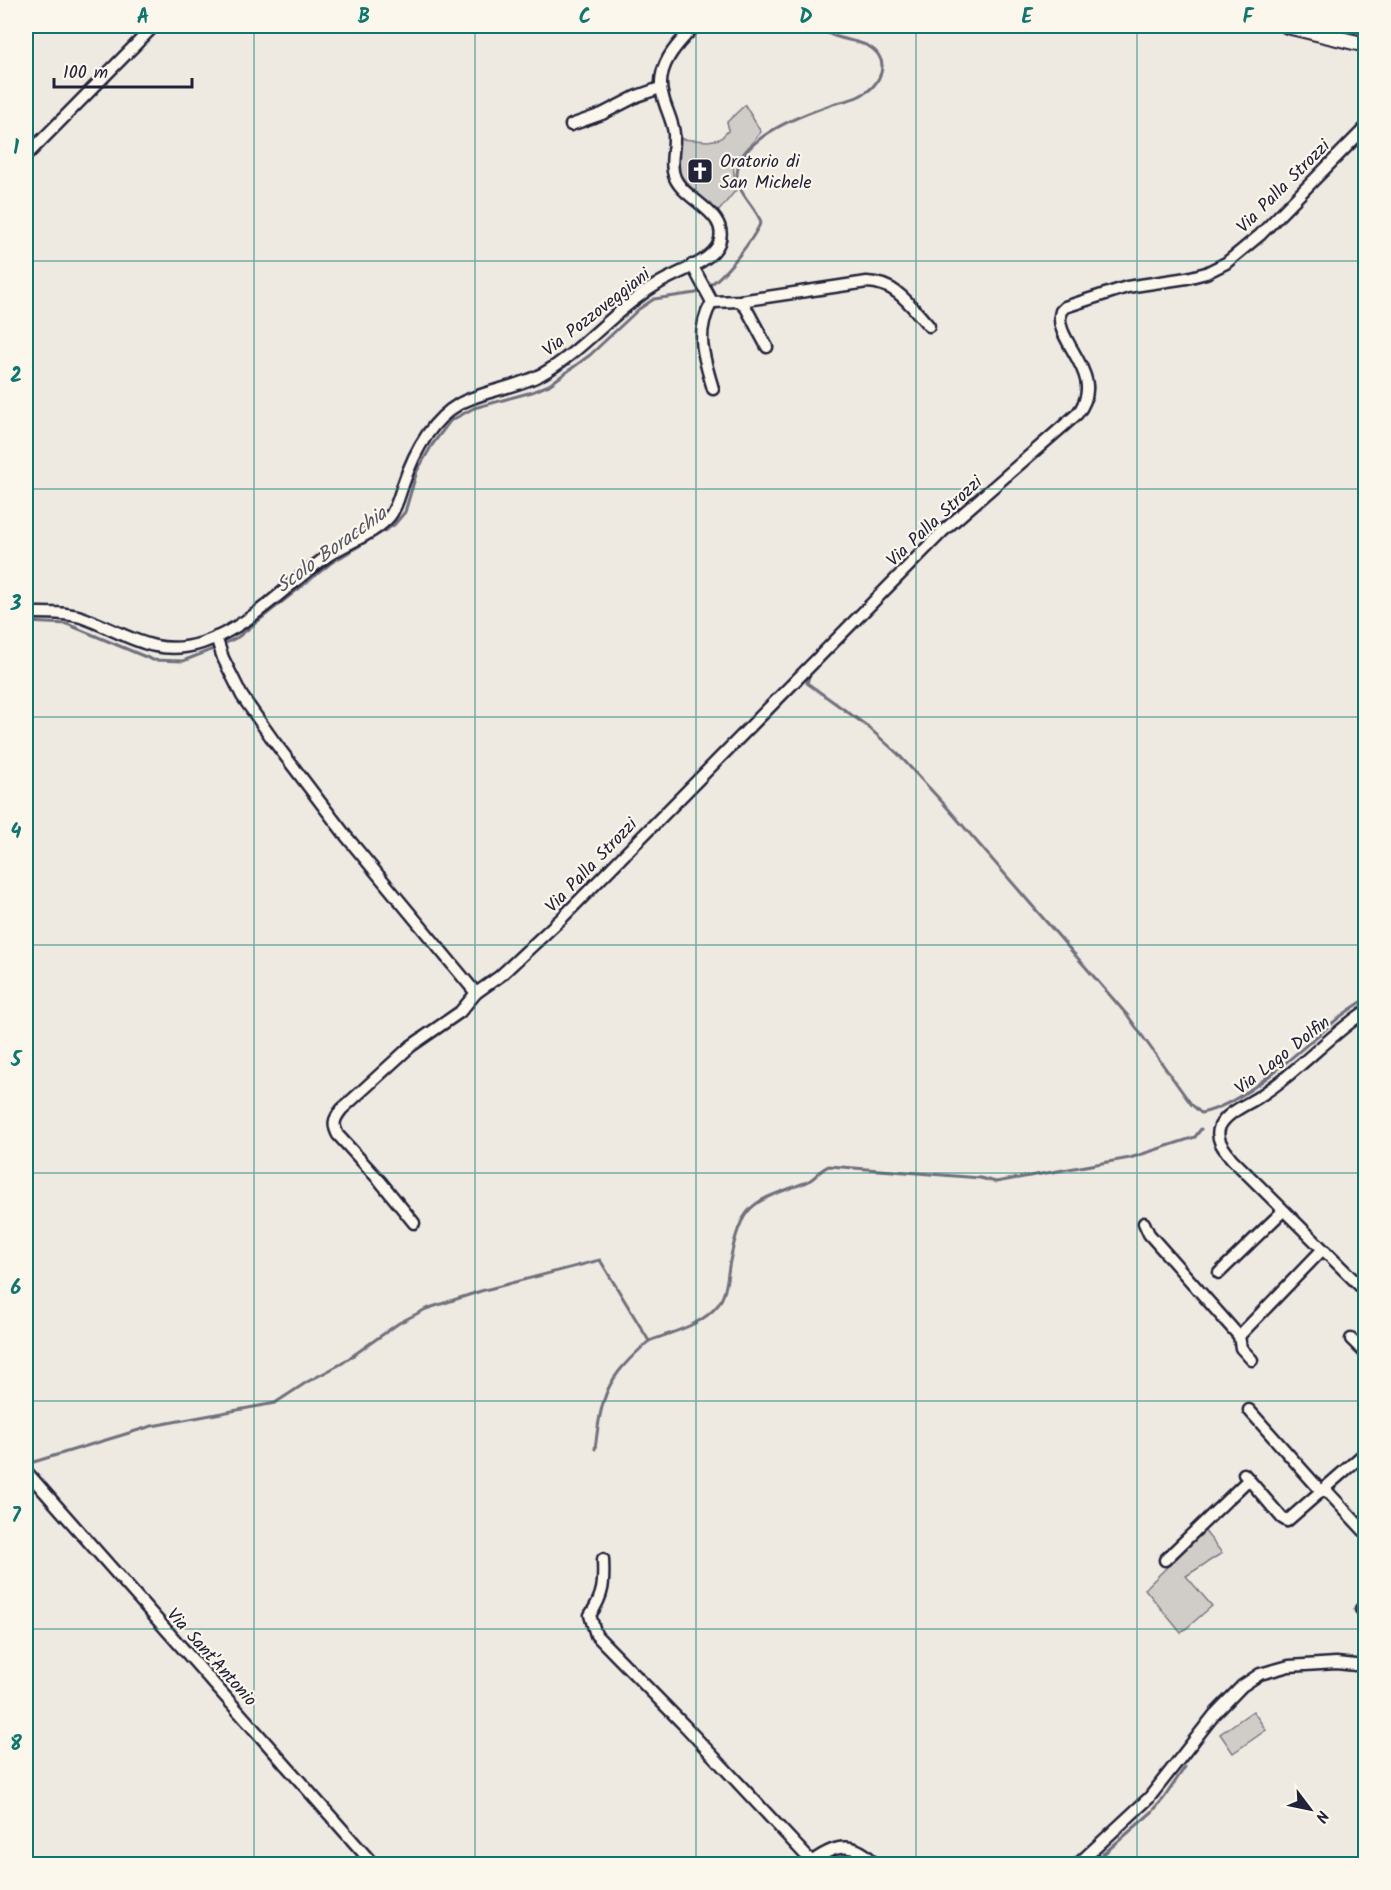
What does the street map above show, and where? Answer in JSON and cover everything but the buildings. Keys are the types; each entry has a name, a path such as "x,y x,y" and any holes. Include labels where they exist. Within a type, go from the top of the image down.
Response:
{"main road":[{"path":"1287,26 1365,45"}],"street":[{"path":"26,156 154,26"},
{"path":"571,125 660,88 667,59 677,43 695,26"},
{"name":"Via Pozzoveggiani","path":"26,613 78,616 147,645 166,648 219,646 330,554 384,522 397,503 410,465 419,449 436,424 448,412 474,398 541,374 576,350 654,285 694,269 712,254 718,246 721,235 717,222 708,211 681,189 674,177 673,124 660,88"},
{"name":"Via Palla Strozzi","path":"414,1223 338,1135 333,1121 342,1109 389,1064 460,1012 476,993 500,976 562,918 943,531 1077,414 1087,399 1088,386 1060,323 1061,311 1065,307 1127,287 1206,273 1226,263 1260,235 1365,127"},
{"path":"694,269 709,299 701,329 703,354 713,389"},
{"path":"709,299 740,301 880,282 901,294 929,326"},
{"path":"740,301 767,346"},
{"path":"219,646 242,696 301,778 476,993"},
{"name":"Via Lago Dolfin","path":"1283,1211 1222,1147 1218,1137 1220,1126 1226,1118 1275,1084 1365,1011"},
{"path":"1219,1272 1283,1211 1365,1292"},
{"path":"1144,1223 1149,1234 1239,1336 1241,1348 1252,1360"},
{"path":"1239,1336 1322,1250"},
{"path":"1352,1339 1365,1354"},
{"path":"1249,1410 1365,1532"},
{"path":"1165,1560 1246,1476 1287,1521 1365,1452"},
{"name":"Via Sant'Antonio","path":"26,1471 374,1864"},
{"path":"603,1558 604,1587 590,1615 596,1635 685,1726 810,1863 838,1848 848,1846 860,1850 875,1864"},
{"path":"1078,1864 1149,1798 1214,1715 1242,1686 1260,1674 1289,1666 1336,1663 1365,1666"}],"shaded area":[{"path":"745,105 761,132 733,165 736,190 718,212 687,189 677,171 680,139 708,141 720,139 729,130 727,122"},
{"path":"1204,1530 1222,1553 1186,1576 1212,1606 1181,1633 1145,1589"},
{"path":"1253,1711 1266,1730 1233,1753 1220,1734"}],"waterway":[{"name":"Scolo Boracchia","path":"707,287 737,258 761,222 737,181 741,161 749,149 761,138 790,121 821,108 860,96 872,88 879,78 881,61 874,50 867,45 826,32 820,26"},
{"path":"1332,26 1366,34"},
{"path":"1211,276 1229,267"},
{"path":"1144,290 1173,285"},
{"name":"Scolo Boracchia","path":"222,645 238,637 331,563 394,525 405,512 417,471 432,445 450,421 474,408 549,385 590,355 639,309 654,299 696,293 701,290"},
{"path":"1066,326 1079,352"},
{"path":"1087,366 1093,384 1090,402"},
{"path":"827,656 936,545"},
{"name":"Scolo Boracchia","path":"26,622 67,624 153,660 183,661 216,648"},
{"path":"810,673 807,683 867,726 898,754 944,804 1128,1016 1191,1104 1201,1113 1218,1108 1253,1088 1342,1015 1366,999"},
{"path":"27,1464 152,1426 275,1403 307,1382 341,1364 399,1323 426,1309 481,1291 600,1260 649,1341 676,1331 695,1323 718,1305 725,1289 740,1226 745,1215 753,1206 774,1194 807,1182 829,1166 980,1178 996,1182 1130,1158 1195,1137 1201,1129"},
{"path":"595,1449 600,1414 608,1388 623,1366 649,1341"},
{"path":"1092,1864 1152,1812 1185,1767"}],"place":[{"name":"Oratorio di San Michele","path":"700,171"}]}
